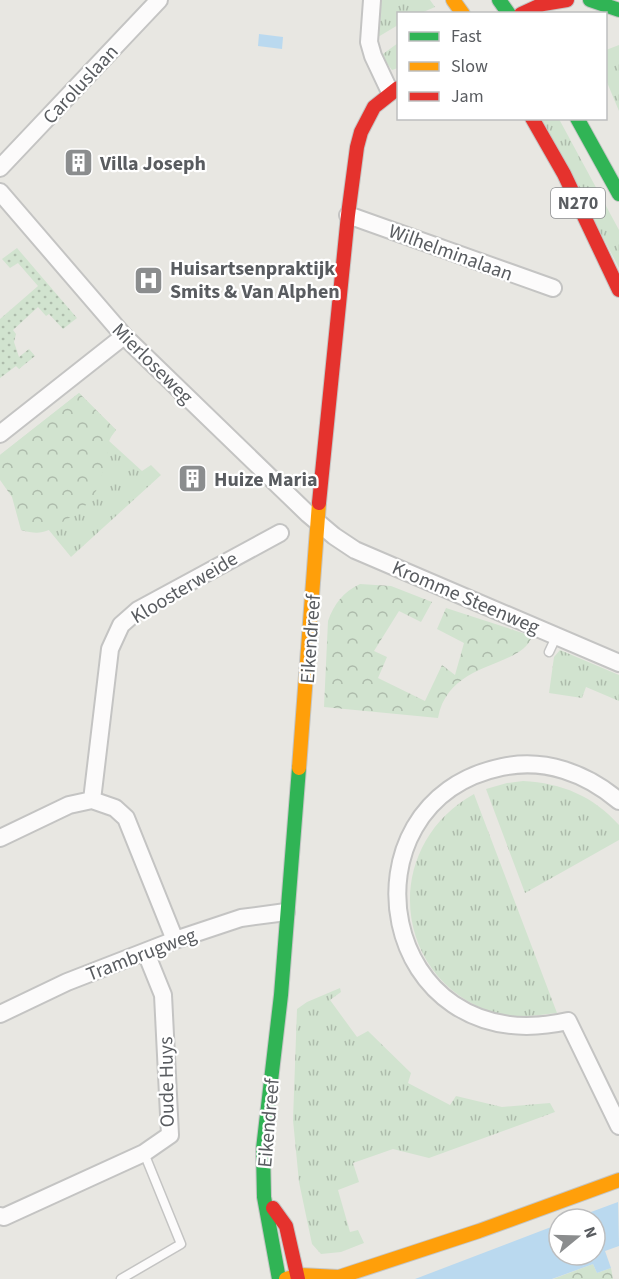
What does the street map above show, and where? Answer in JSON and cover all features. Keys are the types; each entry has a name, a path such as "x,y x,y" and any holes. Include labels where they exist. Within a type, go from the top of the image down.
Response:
{"street":[{"name":"Caroluslaan","path":"0,168 159,0"},
{"name":"Eikendreef","path":"279,1279 264,1197 263,1149 281,995 318,522 348,215 357,147 374,107 394,90 373,56 369,42 372,0"},
{"path":"525,12 543,4 567,0"},
{"path":"590,0 619,10"},
{"name":"N270","path":"533,120 564,174 619,290"},
{"name":"N270","path":"578,120 619,194"},
{"name":"Mierloseweg","path":"0,192 124,336 318,522"},
{"name":"Wilhelminalaan","path":"348,215 553,288"},
{"path":"0,434 124,336"},
{"name":"Kromme Steenweg","path":"318,522 355,550 552,644 619,663"},
{"name":"Kloosterweide","path":"92,800 110,649 121,626 138,610 280,533"},
{"path":"619,801 586,778 554,766 518,765 478,774 441,796 421,820 412,834 399,868 397,890 399,922 415,963 427,981 455,1005 484,1020 520,1027 546,1026 568,1021 619,1126"},
{"path":"0,838 69,805 92,800 115,808 126,818 175,940"},
{"name":"Trambrugweg","path":"0,1014 67,982 175,940 241,918 286,912"},
{"name":"Oude Huys","path":"0,1216 4,1217 144,1153 170,1135 163,994 146,953"},
{"path":"294,1277 339,1276 479,1231 619,1180"},
{"name":"Eikendreef","path":"264,1197 286,1226 294,1277"},
{"path":"377,1279 479,1231"}],"lane":[{"path":"121,1279 181,1244 144,1153"}],"green space":[{"path":"380,0 430,0 435,7 423,12 397,12 397,26 378,37"},
{"path":"397,44 397,68 392,70 383,58 383,54"},
{"path":"619,45 619,111 607,82 607,50"},
{"path":"542,120 560,120 619,230 619,268"},
{"path":"17,248 77,318 63,329 49,314 46,316 38,307 13,330 16,334 14,342 19,357 29,349 35,356 19,369 16,366 0,378 0,319 38,286 18,263 10,268 2,259"},
{"path":"79,393 116,430 108,440 142,471 151,465 161,475 71,557 48,529 0,455"},
{"path":"79,393 116,430 109,441 100,482 92,498 72,517 42,532 21,530 12,497 0,480 0,455"},
{"path":"360,584 391,586 432,602 421,622 399,611 374,651 387,657 378,678 425,701 442,665 455,675 464,643 437,629 446,608 532,636 526,647 470,675 456,685 445,699 438,718 324,707 328,621 340,599"},
{"path":"560,650 619,675 619,701 586,687 582,698 549,693 554,657"},
{"path":"523,781 564,788 599,806 619,825 619,840 525,893 486,789"},
{"path":"474,794 557,1013 528,1016 498,1014 463,998 436,974 419,945 411,912 412,879 423,846 443,817"},
{"path":"340,988 341,992 330,1000 357,1037 368,1031 411,1073 408,1083 450,1105 456,1096 502,1107 550,1103 555,1112 429,1158 393,1149 353,1163 359,1182 338,1190 350,1232 358,1230 364,1243 341,1252 321,1254 312,1244 299,1182 293,1120 297,1009 307,1002"},
{"path":"585,1267 594,1267 597,1273 611,1268 613,1279 553,1279"}],"water":[{"path":"259,34 283,37 282,49 258,46"},
{"path":"618,1202 619,1246 607,1250 607,1207 604,1207"},
{"path":"547,1229 547,1267 585,1267 552,1279 415,1279"},
{"path":"607,1257 611,1268 597,1273 594,1267 607,1267"}],"traffic: fast":[{"path":"499,0 508,12"},
{"path":"590,0 619,10"},
{"path":"578,120 619,194"},
{"path":"279,1279 264,1197 263,1149 281,995 299,768"}],"traffic: slow":[{"path":"453,0 462,12"},
{"path":"299,768 319,503"},
{"path":"286,1279 300,1275 339,1277 479,1231 619,1180"}],"traffic: jam":[{"path":"525,12 543,4 567,0"},
{"path":"319,503 357,147 361,132 374,107 397,89"},
{"path":"533,120 564,174 619,290"},
{"path":"273,1208 286,1226 298,1279"}],"place":[{"name":"Villa Joseph","path":"79,163"},
{"name":"Huisartsenpraktijk Smits & Van Alphen","path":"149,280"},
{"name":"Huize Maria","path":"193,479"}]}
